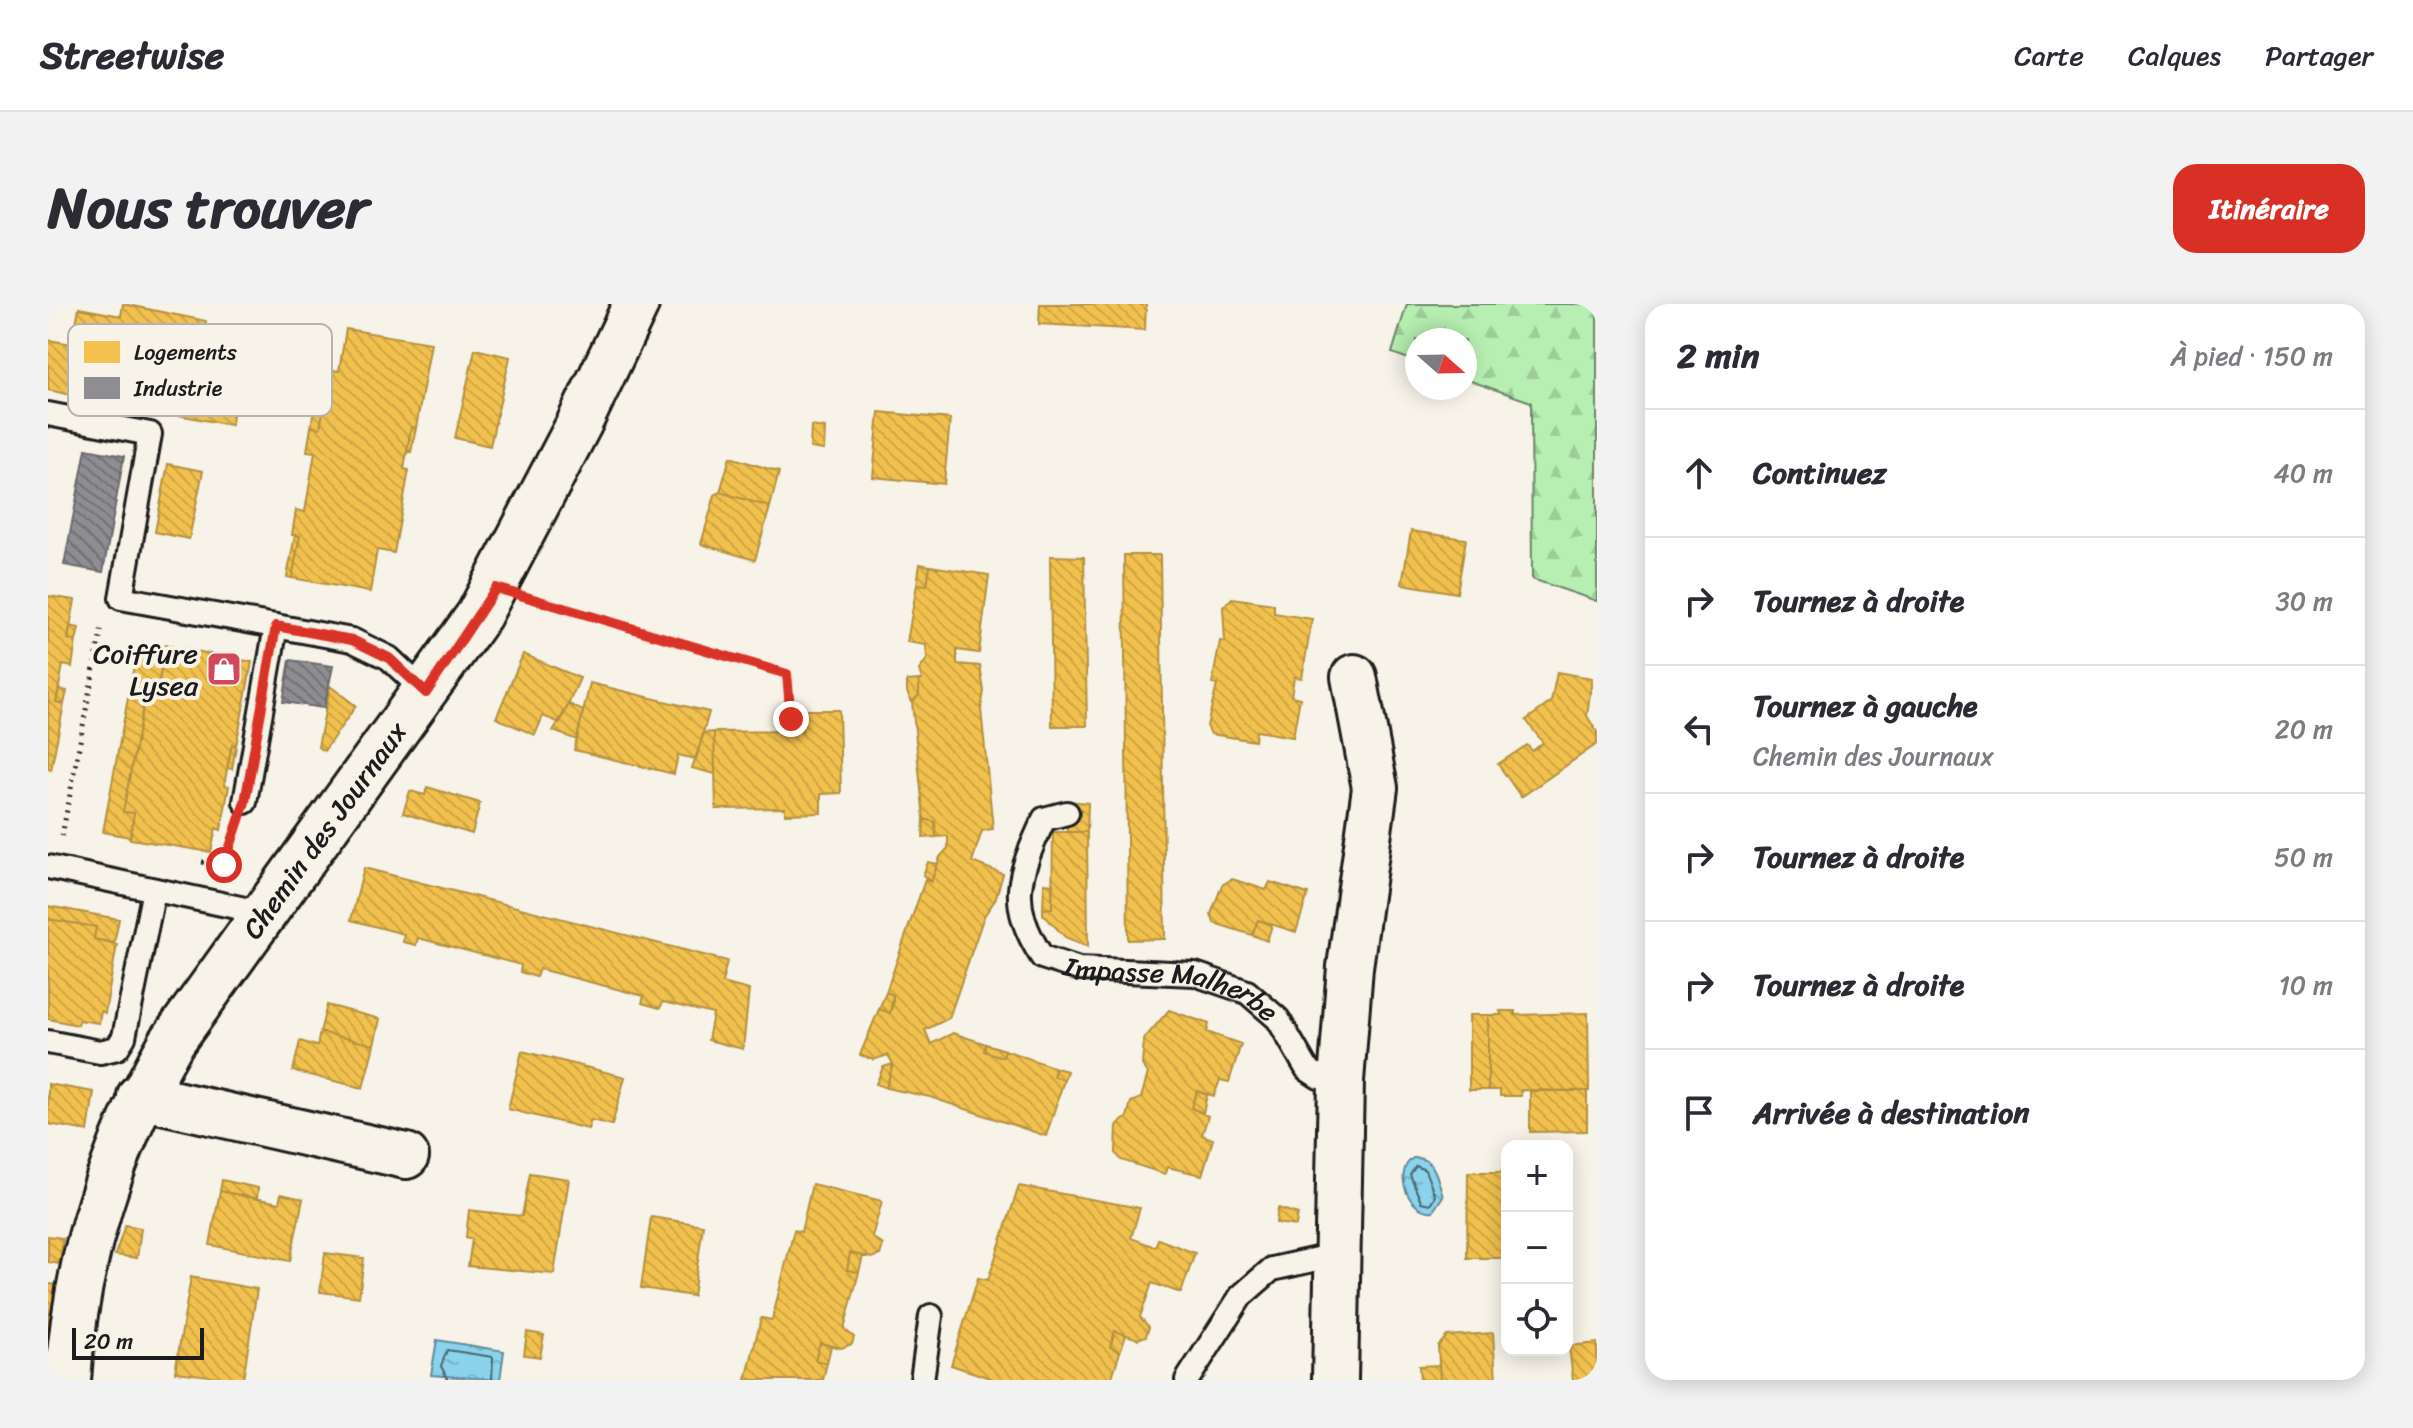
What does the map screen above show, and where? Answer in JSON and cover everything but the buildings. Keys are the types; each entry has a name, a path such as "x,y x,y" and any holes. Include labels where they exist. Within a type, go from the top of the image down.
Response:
{"street":[{"name":"Chemin des Journaux","path":"68,1380 86,1261 110,1174 140,1096 171,1043 426,693 496,588 636,304"},
{"path":"1335,1380 1335,1255 1341,1081 1350,967 1375,788 1354,677"},
{"path":"140,1096 406,1156"}],"lane":[{"path":"48,414 150,434 121,598 352,640 389,658 426,693"},
{"path":"245,802 276,626"},
{"name":"Impasse Malherbe","path":"1067,813 1044,819 1032,844 1017,898 1026,932 1042,957 1079,969 1195,974 1247,992 1278,1019 1307,1069 1319,1077 1341,1081"},
{"path":"52,868 264,913"},
{"path":"48,1042 100,1052 117,1048 124,1037 164,892"},
{"path":"1187,1380 1241,1296 1272,1269 1335,1255"},
{"path":"922,1380 931,1316"}],"path":[{"path":"496,588 787,674 791,719"},
{"path":"52,868 105,615 121,598"},
{"path":"164,892 180,860 224,865 245,802"}],"green space":[{"path":"1407,304 1597,304 1597,601 1532,579 1531,402 1477,383 1477,328 1405,328 1405,358 1392,353"}],"water":[{"path":"1413,1158 1431,1164 1437,1176 1443,1196 1433,1211 1417,1206 1406,1191 1404,1173"},
{"path":"437,1340 504,1351 500,1380 431,1375"}],"place":[{"name":"Coiffure Lysea","path":"224,669"}],"route":[{"path":"224,865 245,802 276,626 352,640 389,658 426,693 496,588 787,674 791,719"}]}
